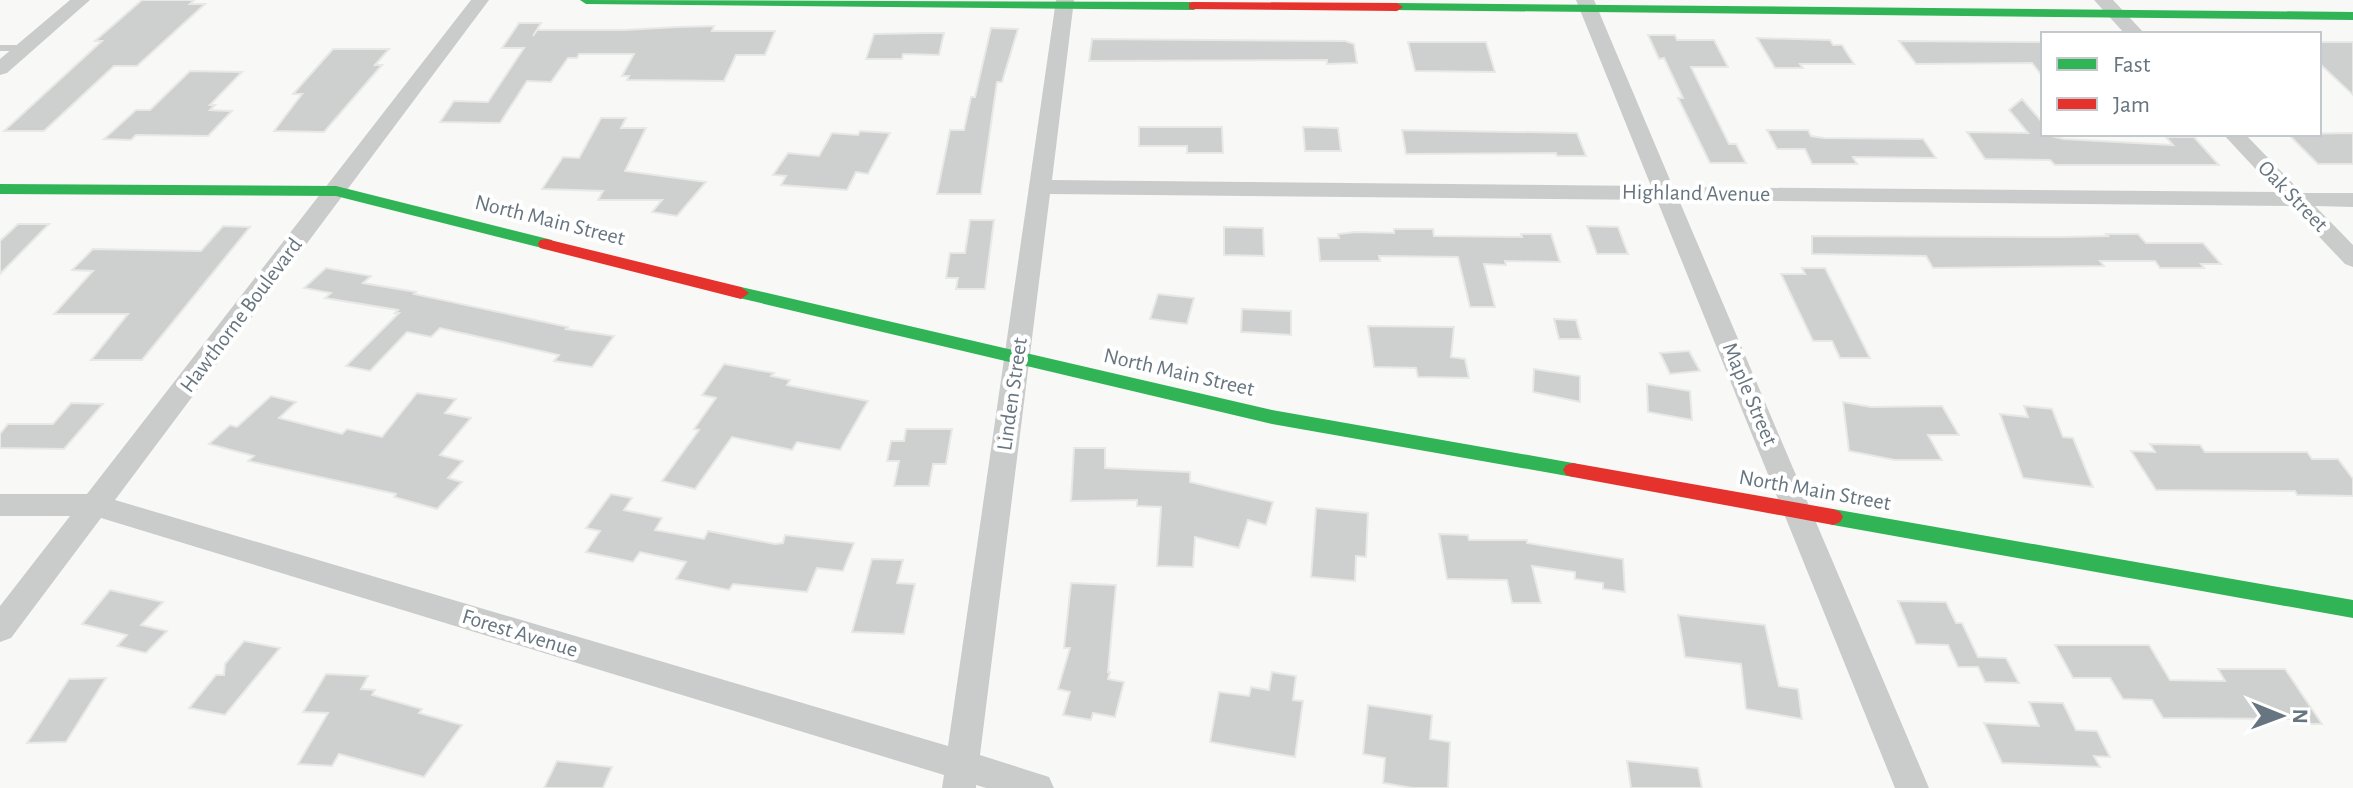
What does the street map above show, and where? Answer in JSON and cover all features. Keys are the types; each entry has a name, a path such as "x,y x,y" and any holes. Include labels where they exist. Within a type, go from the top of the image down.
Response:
{"street":[{"path":"0,69 81,0"},
{"name":"Hawthorne Boulevard","path":"0,629 480,0"},
{"path":"586,0 2110,7 2353,16"},
{"name":"Linden Street","path":"960,777 1064,2"},
{"name":"Maple Street","path":"1587,4 1912,788"},
{"path":"2110,7 2134,32"},
{"name":"Oak Street","path":"2235,136 2353,259"},
{"name":"Highland Avenue","path":"1040,187 2353,200"},
{"name":"North Main Street","path":"0,189 336,191 1016,361 1327,428 2353,609"},
{"name":"Forest Avenue","path":"0,505 95,505 960,777 1037,788"}],"lane":[{"path":"0,48 24,48"}],"building":[{"path":"142,0 194,0 190,4 205,4 137,66 114,66 44,131 4,131 102,41 95,41"},
{"path":"519,23 541,23 533,36 537,30 714,26 712,31 775,31 765,55 736,55 724,81 627,80 629,76 622,76 634,54 579,54 577,58 568,58 551,82 527,81 500,123 440,122 454,101 488,102 524,48 502,48"},
{"path":"991,28 1018,29 1002,82 997,82 981,194 937,194 950,130 964,130"},
{"path":"944,33 939,55 903,54 902,59 866,59 874,34"},
{"path":"1648,35 1675,35 1677,40 1714,40 1728,67 1691,67 1729,144 1736,144 1746,163 1710,163 1678,98 1683,98 1664,58 1659,59"},
{"path":"1757,38 1830,40 1833,45 1842,45 1854,64 1800,64 1803,68 1775,68"},
{"path":"1092,39 1345,41 1354,44 1357,63 1327,64 1327,60 1089,61"},
{"path":"1899,41 2041,42 2041,74 2032,63 1916,64"},
{"path":"1408,42 1486,42 1495,72 1415,71"},
{"path":"2321,42 2353,42 2353,95 2321,65"},
{"path":"333,49 389,49 375,65 382,65 324,132 274,131 302,94 293,94"},
{"path":"190,71 242,72 210,105 215,105 210,110 232,111 208,136 136,135 131,140 104,139 136,110 150,110"},
{"path":"2022,99 2041,121 2041,136 2173,145 2166,137 2194,137 2219,165 2055,165 2050,160 1985,159 1967,132 2028,133 2009,110"},
{"path":"601,118 626,118 621,128 646,128 625,171 706,182 677,216 652,212 662,200 598,200 603,191 542,189 563,157 579,158"},
{"path":"1139,127 1222,127 1223,153 1187,153 1187,146 1139,146"},
{"path":"1303,127 1338,128 1341,151 1305,151"},
{"path":"1402,130 1577,133 1586,156 1557,156 1556,153 1406,154"},
{"path":"1767,130 1808,130 1811,136 1824,138 1923,139 1936,158 1853,157 1857,164 1812,164 1805,149 1777,149"},
{"path":"860,131 890,133 868,174 856,172 847,190 781,185 786,176 773,175 788,153 819,156 832,133 858,135"},
{"path":"2321,133 2353,133 2353,164 2318,164 2290,136 2321,136"},
{"path":"970,220 994,220 985,289 956,289 958,278 946,278 950,253 965,253"},
{"path":"18,224 49,224 0,274 0,241"},
{"path":"223,226 250,227 142,360 91,360 128,314 54,314 93,271 72,270 93,249 201,251"},
{"path":"1587,226 1618,227 1628,254 1597,254"},
{"path":"1224,227 1263,228 1264,256 1224,255"},
{"path":"1394,229 1433,229 1434,236 1522,237 1521,234 1551,234 1560,262 1505,261 1506,265 1484,264 1495,307 1470,307 1458,257 1379,256 1380,261 1320,261 1318,238 1339,238 1338,234 1356,232 1394,233"},
{"path":"2106,234 2138,234 2146,243 2203,243 2221,264 2201,264 2204,268 2160,268 2155,261 2100,261 2104,266 1933,268 1926,256 1812,254 1812,236 2108,236"},
{"path":"326,268 371,276 363,283 416,292 414,294 568,327 566,329 614,336 592,367 554,361 559,355 440,328 431,337 407,332 370,371 346,366 399,313 395,313 398,310 325,298 331,293 304,288"},
{"path":"1802,268 1825,268 1870,358 1840,358 1832,341 1813,341 1781,274 1805,274"},
{"path":"1158,294 1194,298 1187,324 1150,319"},
{"path":"1242,309 1291,311 1291,335 1241,332"},
{"path":"1554,319 1576,320 1581,339 1559,339"},
{"path":"1368,326 1454,327 1451,357 1465,359 1469,378 1418,377 1416,368 1374,367"},
{"path":"1689,351 1700,371 1670,374 1660,353"},
{"path":"724,364 774,373 771,376 790,380 787,385 868,401 840,450 797,442 792,450 732,437 695,489 662,481 699,430 694,429 716,398 702,395"},
{"path":"1534,369 1580,376 1580,402 1533,392"},
{"path":"1647,384 1690,391 1692,420 1648,412"},
{"path":"417,393 456,399 445,413 471,418 440,455 463,461 448,478 462,482 437,509 394,497 396,494 248,461 254,456 209,444 230,425 237,427 271,396 296,402 279,418 342,434 347,429 382,437"},
{"path":"1843,402 1871,407 1942,406 1959,435 1928,435 1942,460 1895,460 1849,451"},
{"path":"71,403 103,404 64,449 0,448 0,434 8,424 53,424"},
{"path":"2024,406 2052,409 2063,437 2073,438 2093,487 2023,478 2000,414 2028,417"},
{"path":"906,429 952,429 946,464 933,464 929,486 894,486 899,461 887,461 891,441 904,441"},
{"path":"2150,444 2200,445 2205,452 2307,452 2312,459 2338,459 2353,479 2353,496 2297,495 2295,491 2156,490 2131,451 2155,452"},
{"path":"1074,448 1105,448 1105,468 1190,472 1190,482 1273,502 1266,525 1248,520 1239,548 1195,537 1193,567 1157,566 1161,507 1137,506 1137,500 1071,501"},
{"path":"611,494 632,498 624,510 662,518 655,530 704,539 708,531 775,544 783,543 785,535 854,543 843,571 817,568 807,592 733,584 729,590 676,579 686,562 640,552 633,562 586,552 600,531 586,528"},
{"path":"1316,508 1368,513 1366,557 1356,556 1355,581 1311,577"},
{"path":"1439,534 1468,535 1469,540 1527,540 1527,543 1623,559 1625,592 1603,589 1603,583 1575,579 1575,572 1532,566 1541,603 1512,603 1507,580 1447,579"},
{"path":"872,559 903,560 897,583 915,584 904,634 852,632"},
{"path":"1071,583 1116,585 1108,679 1124,682 1115,717 1093,713 1091,720 1063,715 1070,692 1058,689 1070,648 1064,648"},
{"path":"110,590 163,602 141,625 167,631 146,653 117,646 127,635 82,624"},
{"path":"1898,601 1946,602 1956,623 1962,623 1978,657 2006,658 2019,683 1985,682 1978,667 1958,667 1948,645 1916,644"},
{"path":"1678,615 1765,625 1779,686 1798,689 1802,719 1746,709 1741,664 1685,657"},
{"path":"244,641 280,648 225,715 189,708 216,675 224,675 225,664"},
{"path":"2055,645 2149,645 2170,680 2225,681 2218,669 2285,669 2322,724 2300,724 2297,719 2163,718 2152,700 2123,699 2110,678 2073,678"},
{"path":"1272,672 1296,676 1293,700 1303,701 1295,757 1210,742 1219,692 1249,696 1251,687 1269,690"},
{"path":"326,674 368,676 361,689 375,690 372,695 422,709 419,713 462,725 424,777 339,754 332,766 298,764 328,713 303,712"},
{"path":"106,678 66,742 27,743 69,679"},
{"path":"2029,702 2063,703 2076,730 2097,731 2110,757 2094,756 2100,767 2002,763 1984,723 2039,726"},
{"path":"1368,705 1432,715 1430,739 1450,742 1448,788 1413,788 1383,783 1385,758 1363,754"},
{"path":"557,761 612,767 603,788 544,788"},
{"path":"1627,761 1698,768 1702,788 1631,788"}],"traffic: fast":[{"path":"586,0 1194,6"},
{"path":"1397,7 2353,16"},
{"path":"0,189 336,191 546,244"},
{"path":"741,293 1272,417 1573,470"},
{"path":"1833,517 2353,609"}],"traffic: jam":[{"path":"1194,6 1397,7"},
{"path":"546,244 741,293"},
{"path":"1573,470 1833,517"}]}
